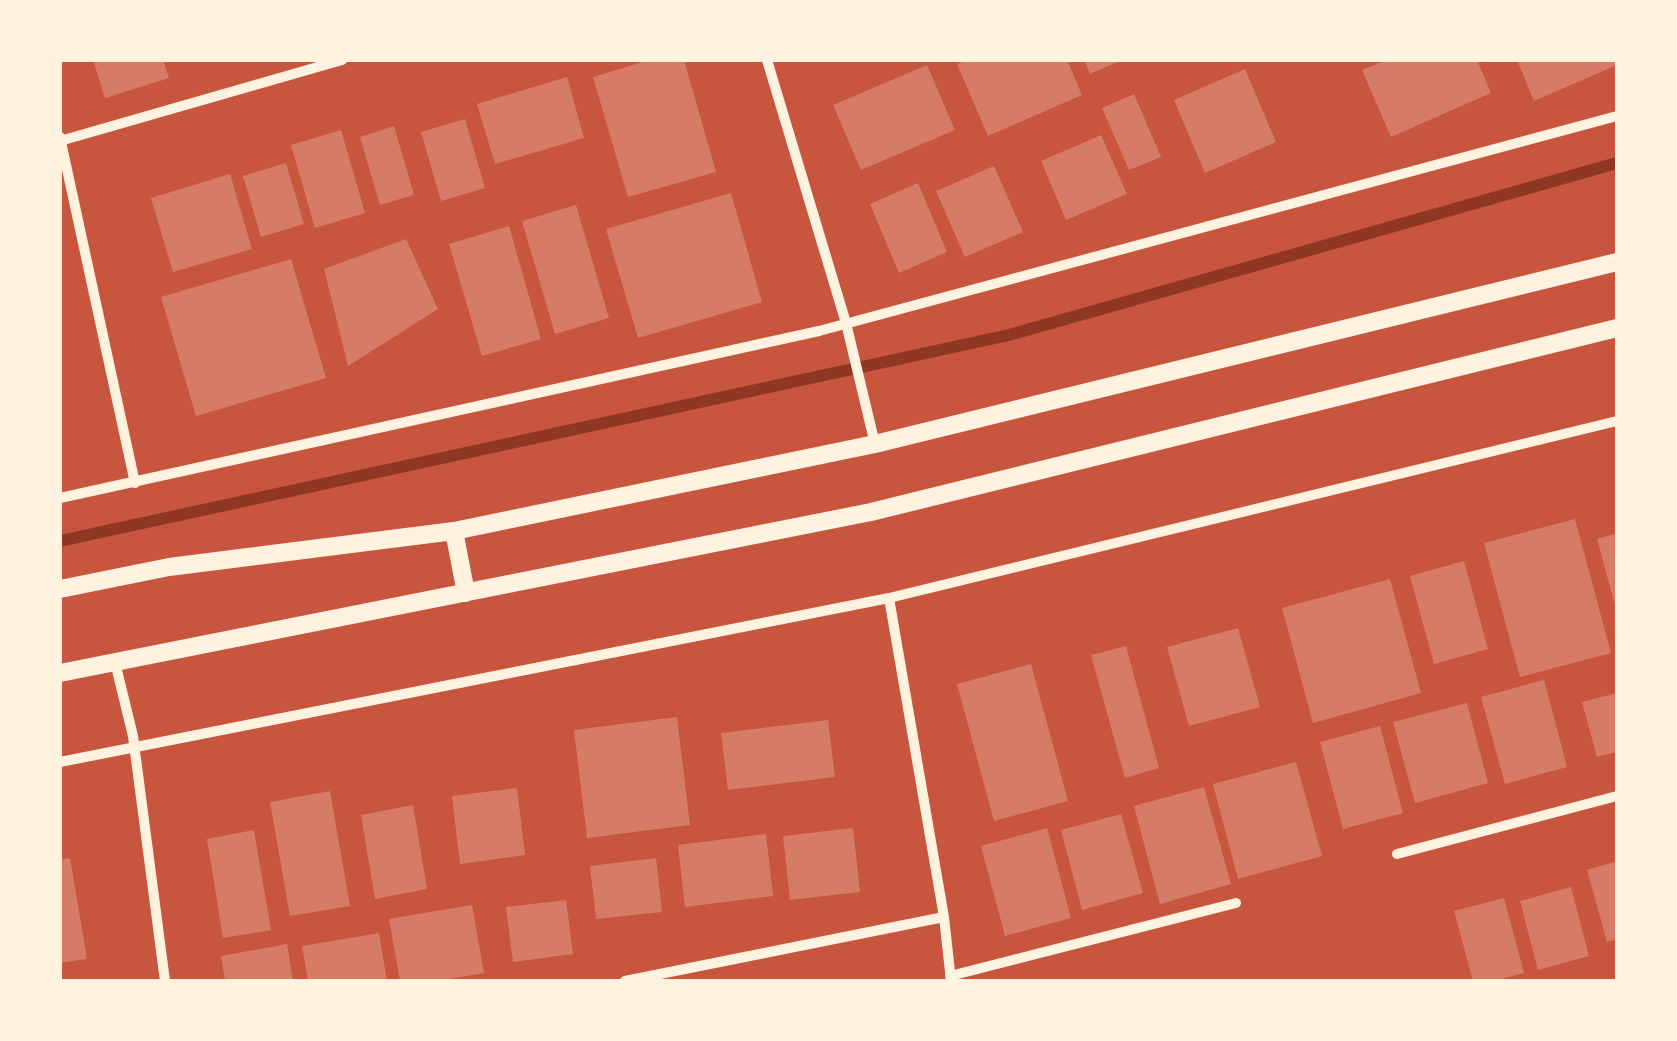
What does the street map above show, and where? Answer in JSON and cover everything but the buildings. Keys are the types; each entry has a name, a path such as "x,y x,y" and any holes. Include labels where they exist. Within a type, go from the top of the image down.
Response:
{"street":[{"path":"135,482 60,140 342,60"},
{"path":"768,60 846,323 875,444"},
{"path":"60,498 846,323 1617,116"},
{"path":"60,590 169,568 454,531 875,444 1617,262"},
{"path":"60,673 871,512 1617,328"},
{"path":"60,762 889,598 1617,421"},
{"path":"454,531 466,593"},
{"path":"889,598 951,978 1236,903"},
{"path":"116,662 132,731 165,981"},
{"path":"1397,854 1617,796"},
{"path":"626,981 944,917"}],"waterway":[{"path":"60,541 1009,335 1617,163"}]}
